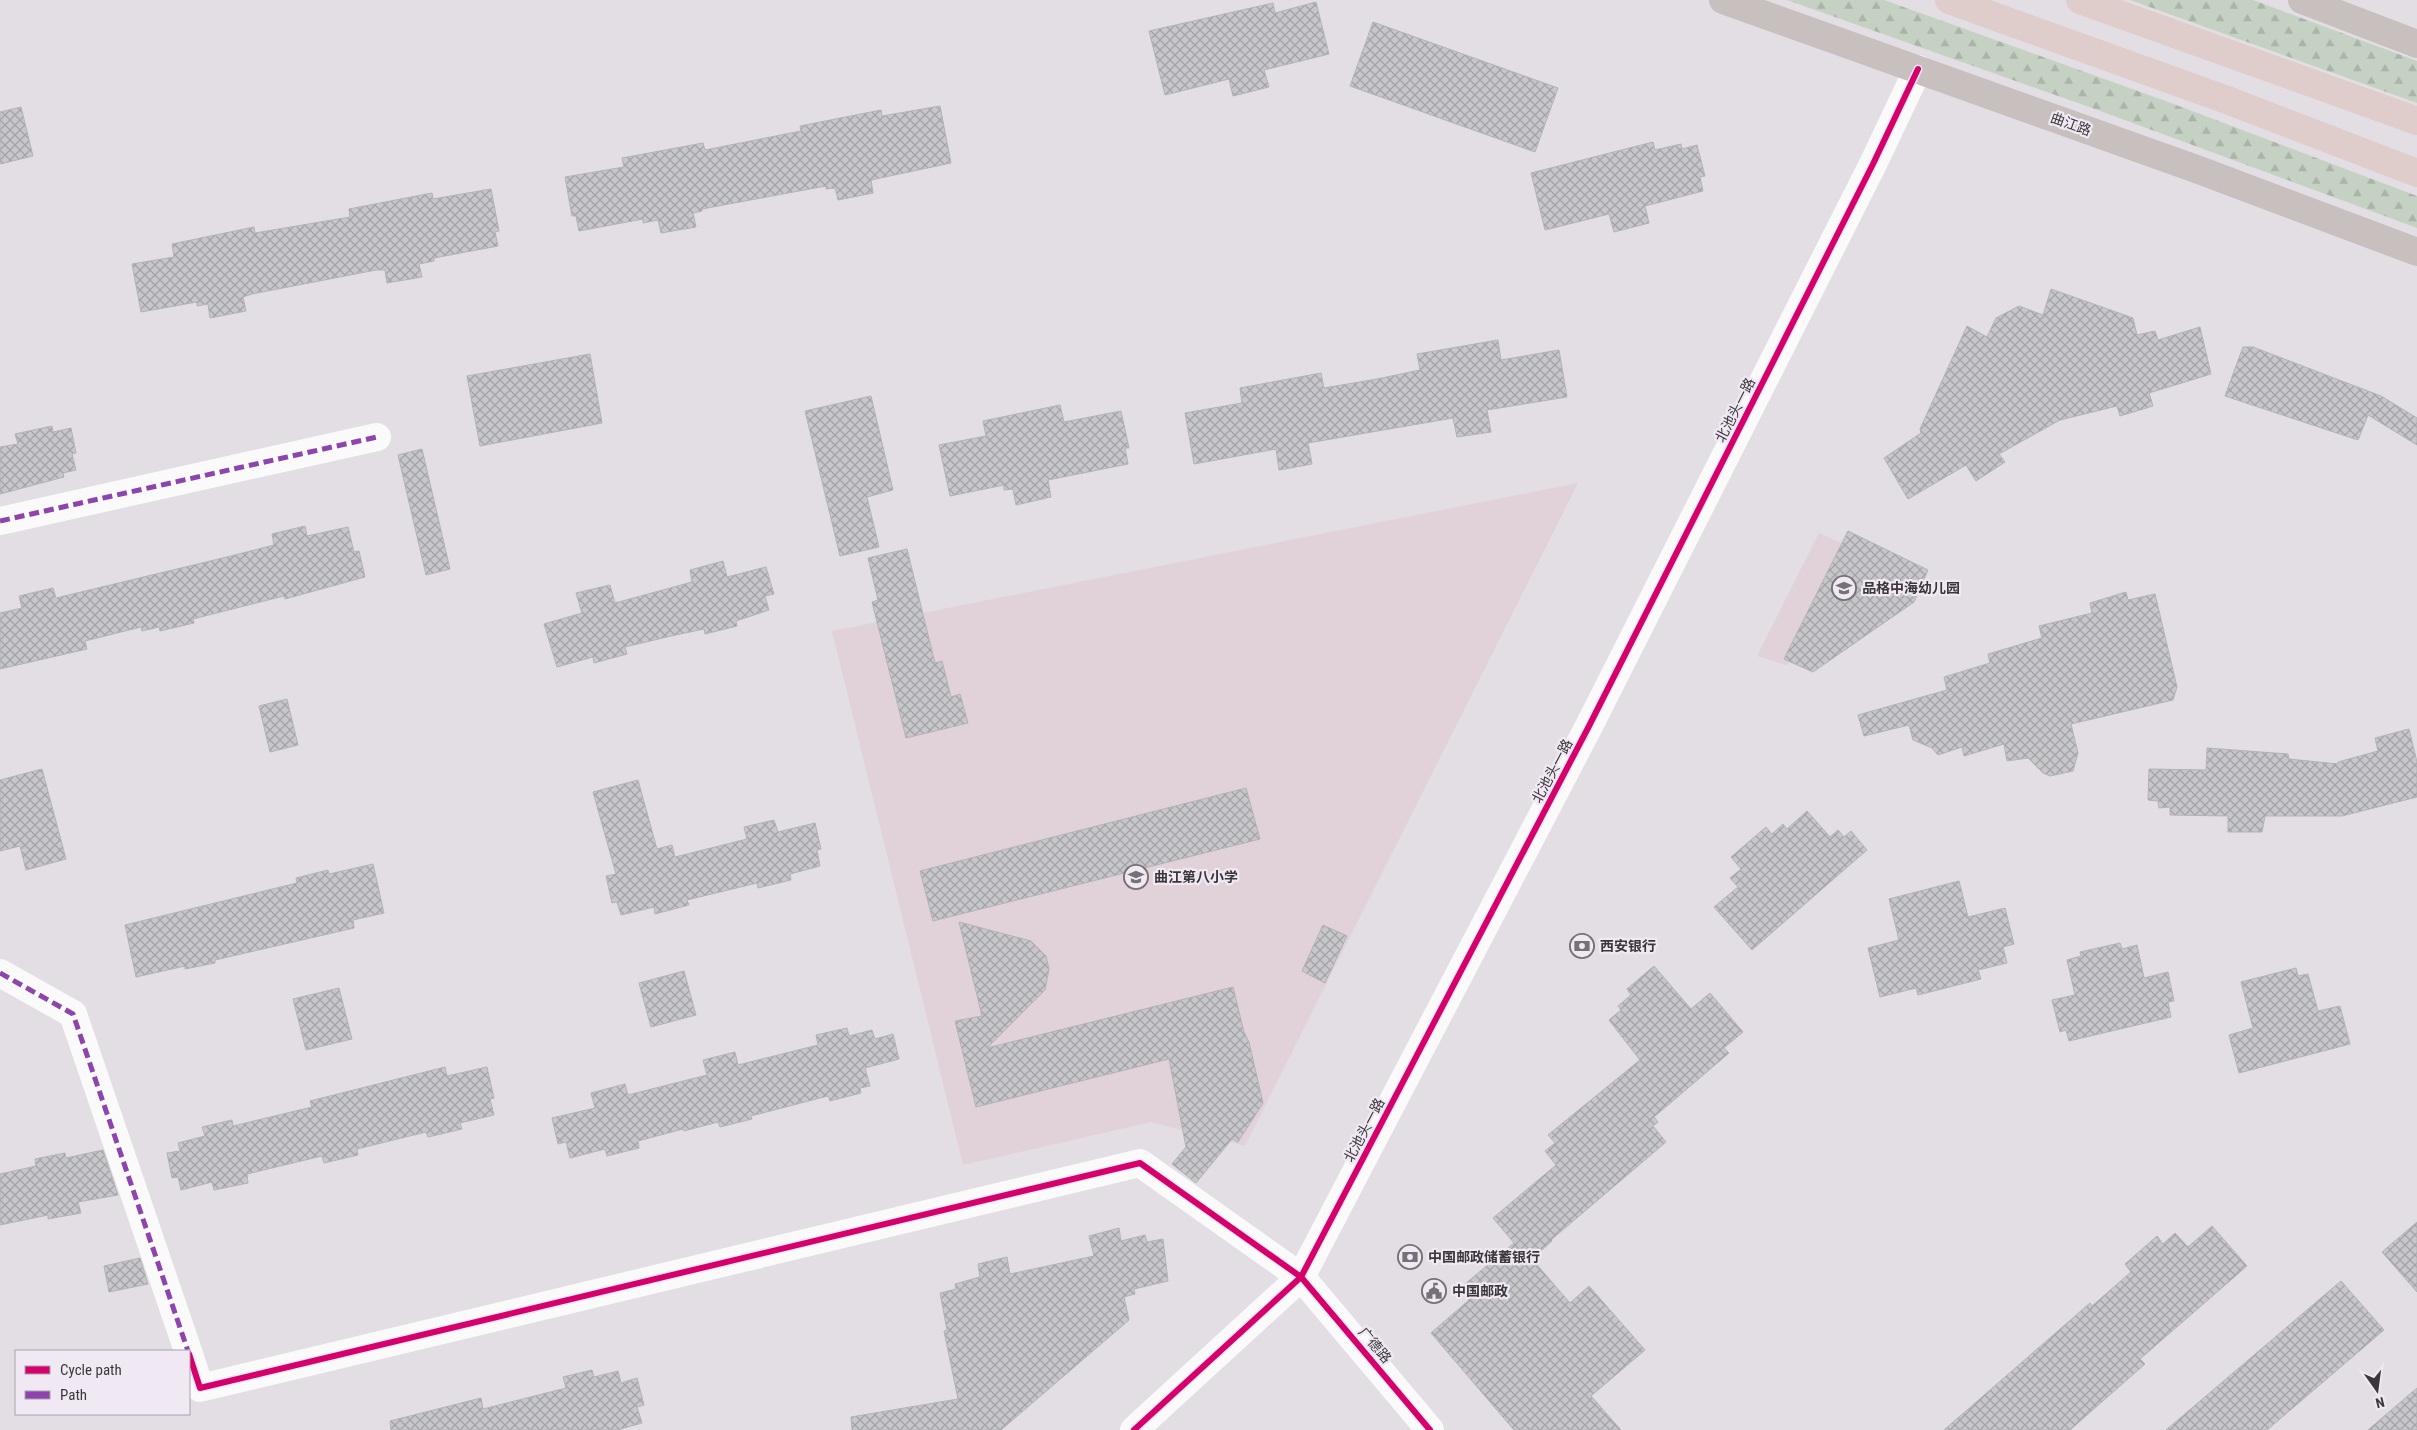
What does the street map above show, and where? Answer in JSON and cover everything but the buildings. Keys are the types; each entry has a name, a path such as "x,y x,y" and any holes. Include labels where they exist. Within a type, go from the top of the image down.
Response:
{"highway":[{"path":"1949,0 2226,100 2417,173"},
{"path":"2080,0 2417,121"}],"main road":[{"name":"曲江路","path":"1723,0 2218,177 2417,252"},
{"path":"2302,0 2417,44"}],"street":[{"name":"北池头一路","path":"1134,1430 1301,1277 1588,728 1873,164 1918,69"},
{"path":"0,522 377,437"},
{"path":"0,973 73,1014 187,1350"},
{"name":"广德路","path":"190,1359 200,1388 1140,1163 1301,1277 1430,1430"}],"shaded area":[{"name":"曲江第八小学","path":"1578,483 1245,1146 1151,1122 963,1165 832,631"},
{"name":"品格中海幼儿园","path":"1819,533 1904,571 1887,605 1786,665 1757,656"}],"green space":[{"path":"1787,0 1884,0 2171,103 2417,196 2417,228 2095,109"},
{"path":"2130,0 2253,0 2417,61 2417,103"}],"marked path":[{"path":"0,521 377,437"},
{"path":"0,973 73,1014 188,1350"}],"cycle path":[{"path":"1134,1430 1301,1277 1588,728 1873,164 1918,69"},
{"path":"190,1357 200,1388 1140,1163 1301,1277 1430,1430"}],"place":[{"name":"品格中海幼儿园","path":"1844,588"},
{"name":"曲江第八小学","path":"1136,877"},
{"name":"西安银行","path":"1582,946"},
{"name":"中国邮政储蓄银行","path":"1410,1257"},
{"name":"中国邮政","path":"1434,1291"}]}
